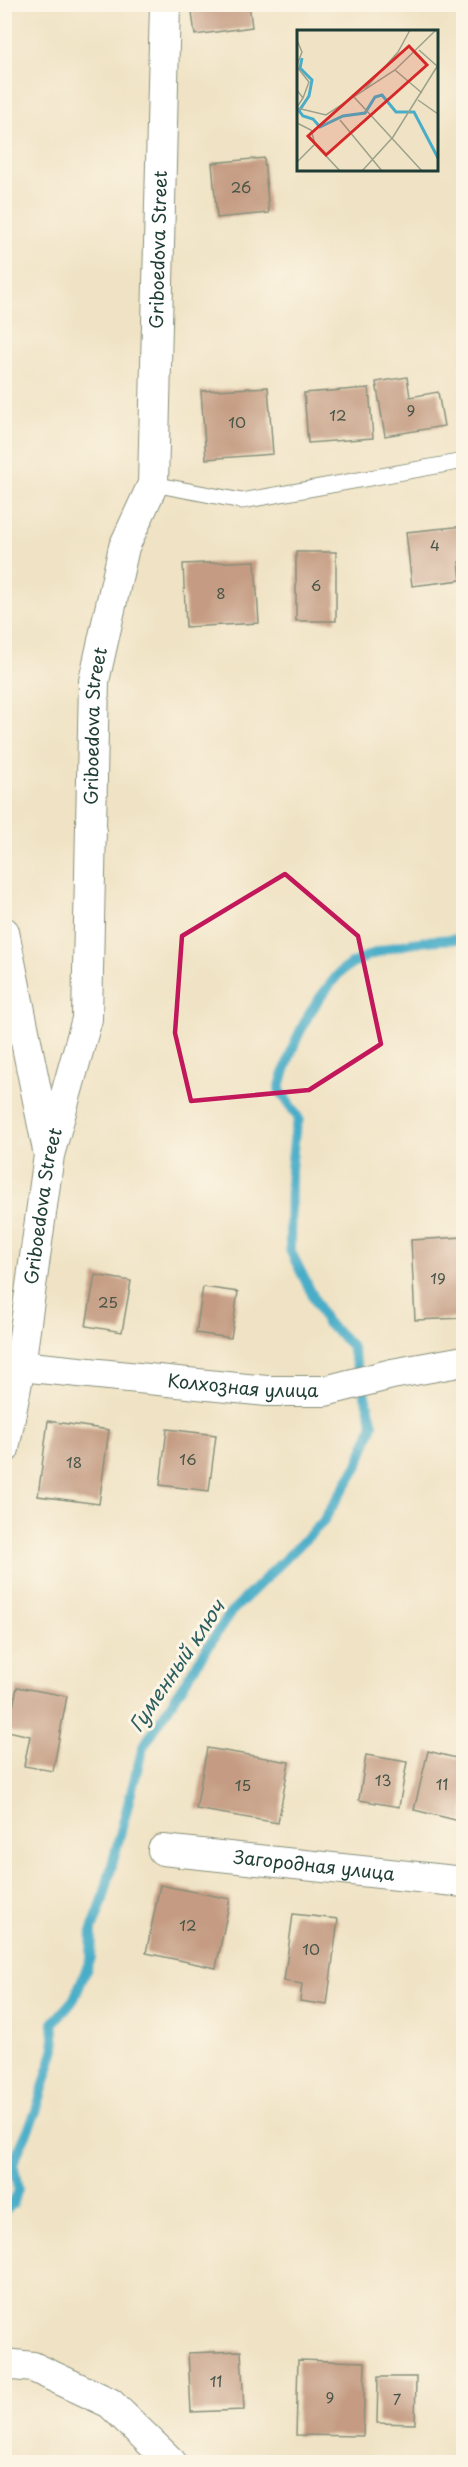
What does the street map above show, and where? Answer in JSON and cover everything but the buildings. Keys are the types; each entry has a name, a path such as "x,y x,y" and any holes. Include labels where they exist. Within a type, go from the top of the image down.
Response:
{"street":[{"name":"Griboedova Street","path":"4,1449 20,1366 49,1155 87,1019 94,681 124,547 153,484 165,4"},
{"path":"4,933 49,1155"},
{"name":"Колхозная улица","path":"20,1366 267,1391 325,1391 392,1374 464,1361"},
{"name":"Загородная улица","path":"163,1850 464,1882"},
{"path":"4,2364 33,2367 111,2403 171,2463"}],"lane":[{"path":"153,484 242,501 464,461"}],"highlighted area":[{"path":"285,874 358,936 381,1044 309,1090 191,1101 175,1033 182,936"}],"waterway":[{"name":"Гуменный ключ","path":"4,2210 13,2204 18,2189 13,2163 35,2114 55,2048 53,2023 74,1999 91,1958 92,1929 102,1903 143,1747 230,1613 322,1523 358,1465 373,1424 351,1345 326,1322 290,1250 291,1169 295,1132 299,1119 279,1089 288,1061 311,1010 344,969 371,955 401,945 433,940 464,939"}]}
